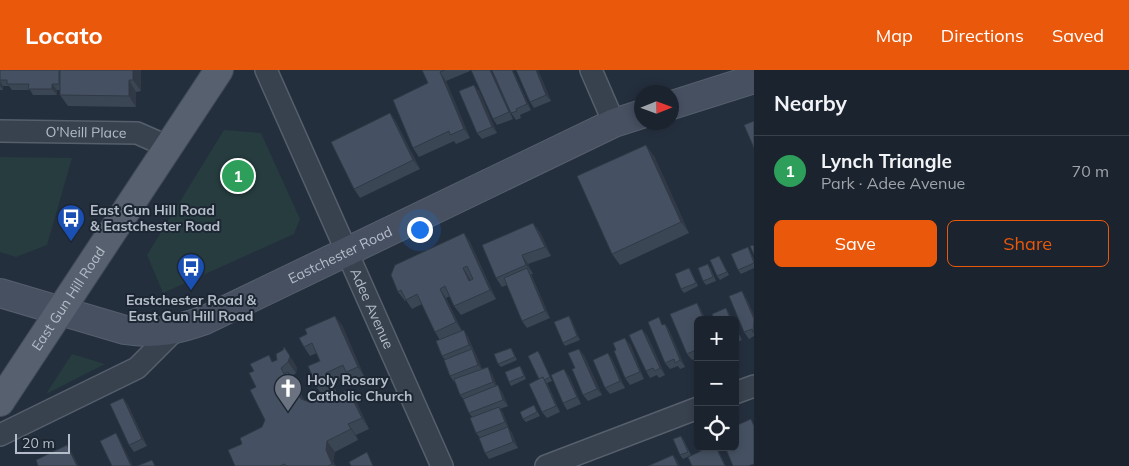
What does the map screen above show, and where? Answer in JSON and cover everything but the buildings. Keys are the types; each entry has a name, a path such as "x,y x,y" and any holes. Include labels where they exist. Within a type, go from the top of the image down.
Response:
{"main road":[{"name":"East Gun Hill Road","path":"0,402 58,311 169,148 219,70"},
{"path":"679,103 754,79"},
{"name":"Eastchester Road","path":"0,293 58,311 145,334 174,331 205,320 614,123 634,117"}],"street":[{"name":"Adee Avenue","path":"266,70 442,466"},
{"path":"591,70 614,123"},
{"name":"O'Neill Place","path":"0,131 137,133 169,148"},
{"name":"Eastchester Road","path":"0,435 137,368 174,331"},
{"path":"739,392 754,386"},
{"path":"546,466 694,410"}],"green space":[{"path":"224,130 261,133 300,219 294,234 163,293 147,255"},
{"path":"0,157 72,158 47,245 16,257 0,252"},
{"path":"72,354 105,364 46,394"}],"place":[{"name":"Lynch Triangle","path":"238,176"},
{"name":"East Gun Hill Road & Eastchester Road","path":"71,242"},
{"name":"Eastchester Road & East Gun Hill Road","path":"191,291"},
{"name":"Holy Rosary Catholic Church","path":"288,412"}]}
